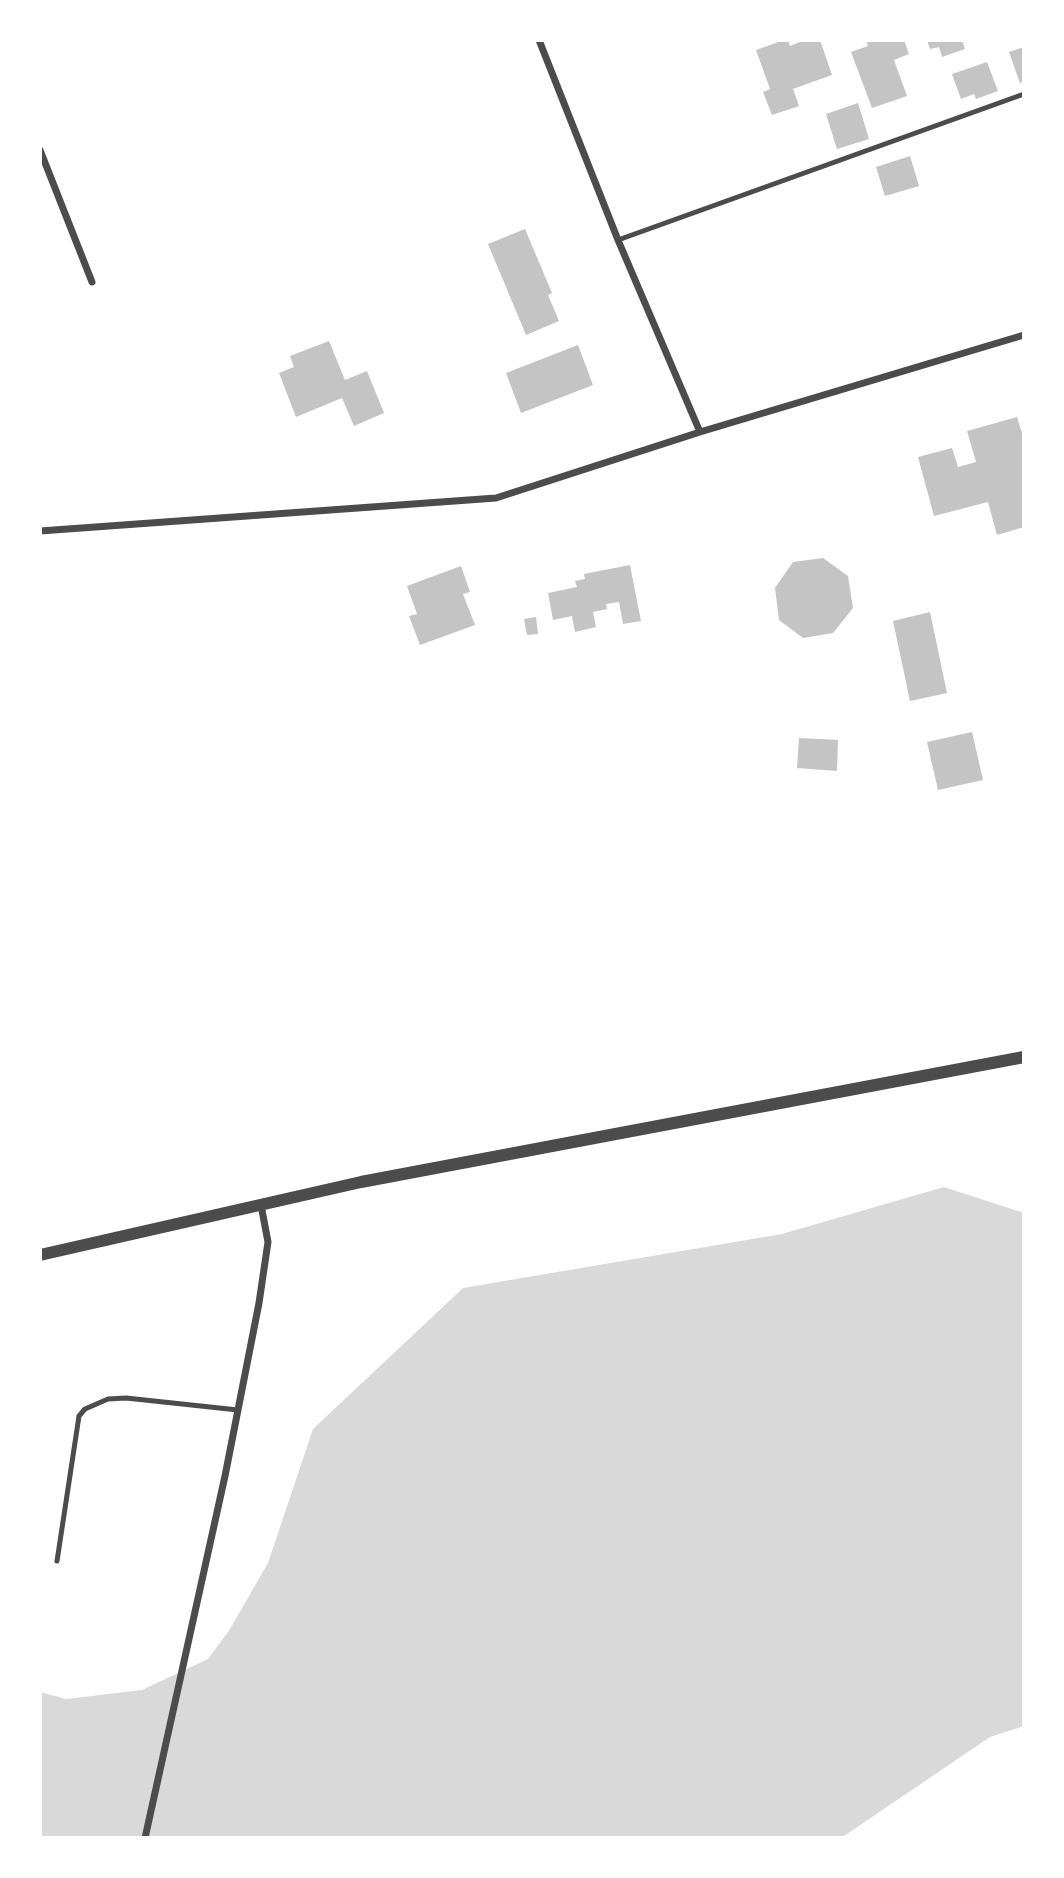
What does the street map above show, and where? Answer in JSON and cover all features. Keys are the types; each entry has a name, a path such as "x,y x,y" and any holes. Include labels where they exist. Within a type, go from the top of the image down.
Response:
{"street":[{"path":"539,40 618,240 700,432"},
{"path":"40,150 93,282"},
{"path":"40,531 496,498 700,432 1024,335"},
{"path":"40,1255 362,1182 1024,1057"},
{"path":"145,1838 186,1660 259,1303 268,1242 261,1205"}],"lane":[{"path":"618,240 1024,94"},
{"path":"57,1561 79,1416 85,1409 108,1399 126,1398 238,1410"}],"shaded area":[{"path":"944,1187 1024,1213 1024,1726 990,1737 841,1838 40,1838 40,1692 66,1699 142,1690 208,1659 230,1629 268,1563 313,1429 463,1288 782,1234"}],"building":[{"path":"788,40 790,46 805,40 820,40 832,75 793,89 799,106 772,115 763,92 770,89 756,50"},
{"path":"866,40 904,40 909,54 894,60 907,96 872,108 851,52 868,46"},
{"path":"927,40 962,40 965,49 942,57 939,47 930,49"},
{"path":"1024,47 1024,82 1020,83 1009,52"},
{"path":"987,62 998,91 976,99 974,94 961,99 952,74"},
{"path":"858,103 869,139 837,149 826,114"},
{"path":"910,156 919,186 885,196 876,167"},
{"path":"525,229 552,293 548,295 559,321 526,335 488,244"},
{"path":"329,341 345,380 367,371 384,413 354,426 342,398 296,417 279,373 294,367 290,356"},
{"path":"578,345 593,385 521,413 506,373"},
{"path":"1017,417 1024,440 1024,527 997,535 988,502 934,516 918,457 952,448 958,467 976,462 967,431"},
{"path":"823,558 848,576 853,608 833,633 803,638 779,620 775,588 793,562"},
{"path":"630,565 641,621 623,624 619,602 606,604 607,609 593,612 596,627 575,632 572,616 553,620 548,593 577,587 575,581 585,579 584,574"},
{"path":"461,566 470,592 463,594 475,625 420,645 409,616 417,614 407,586"},
{"path":"930,612 947,693 910,701 893,621"},
{"path":"536,617 538,634 527,635 524,619"},
{"path":"972,732 983,780 938,790 927,742"},
{"path":"799,738 838,740 837,771 797,768"}]}
